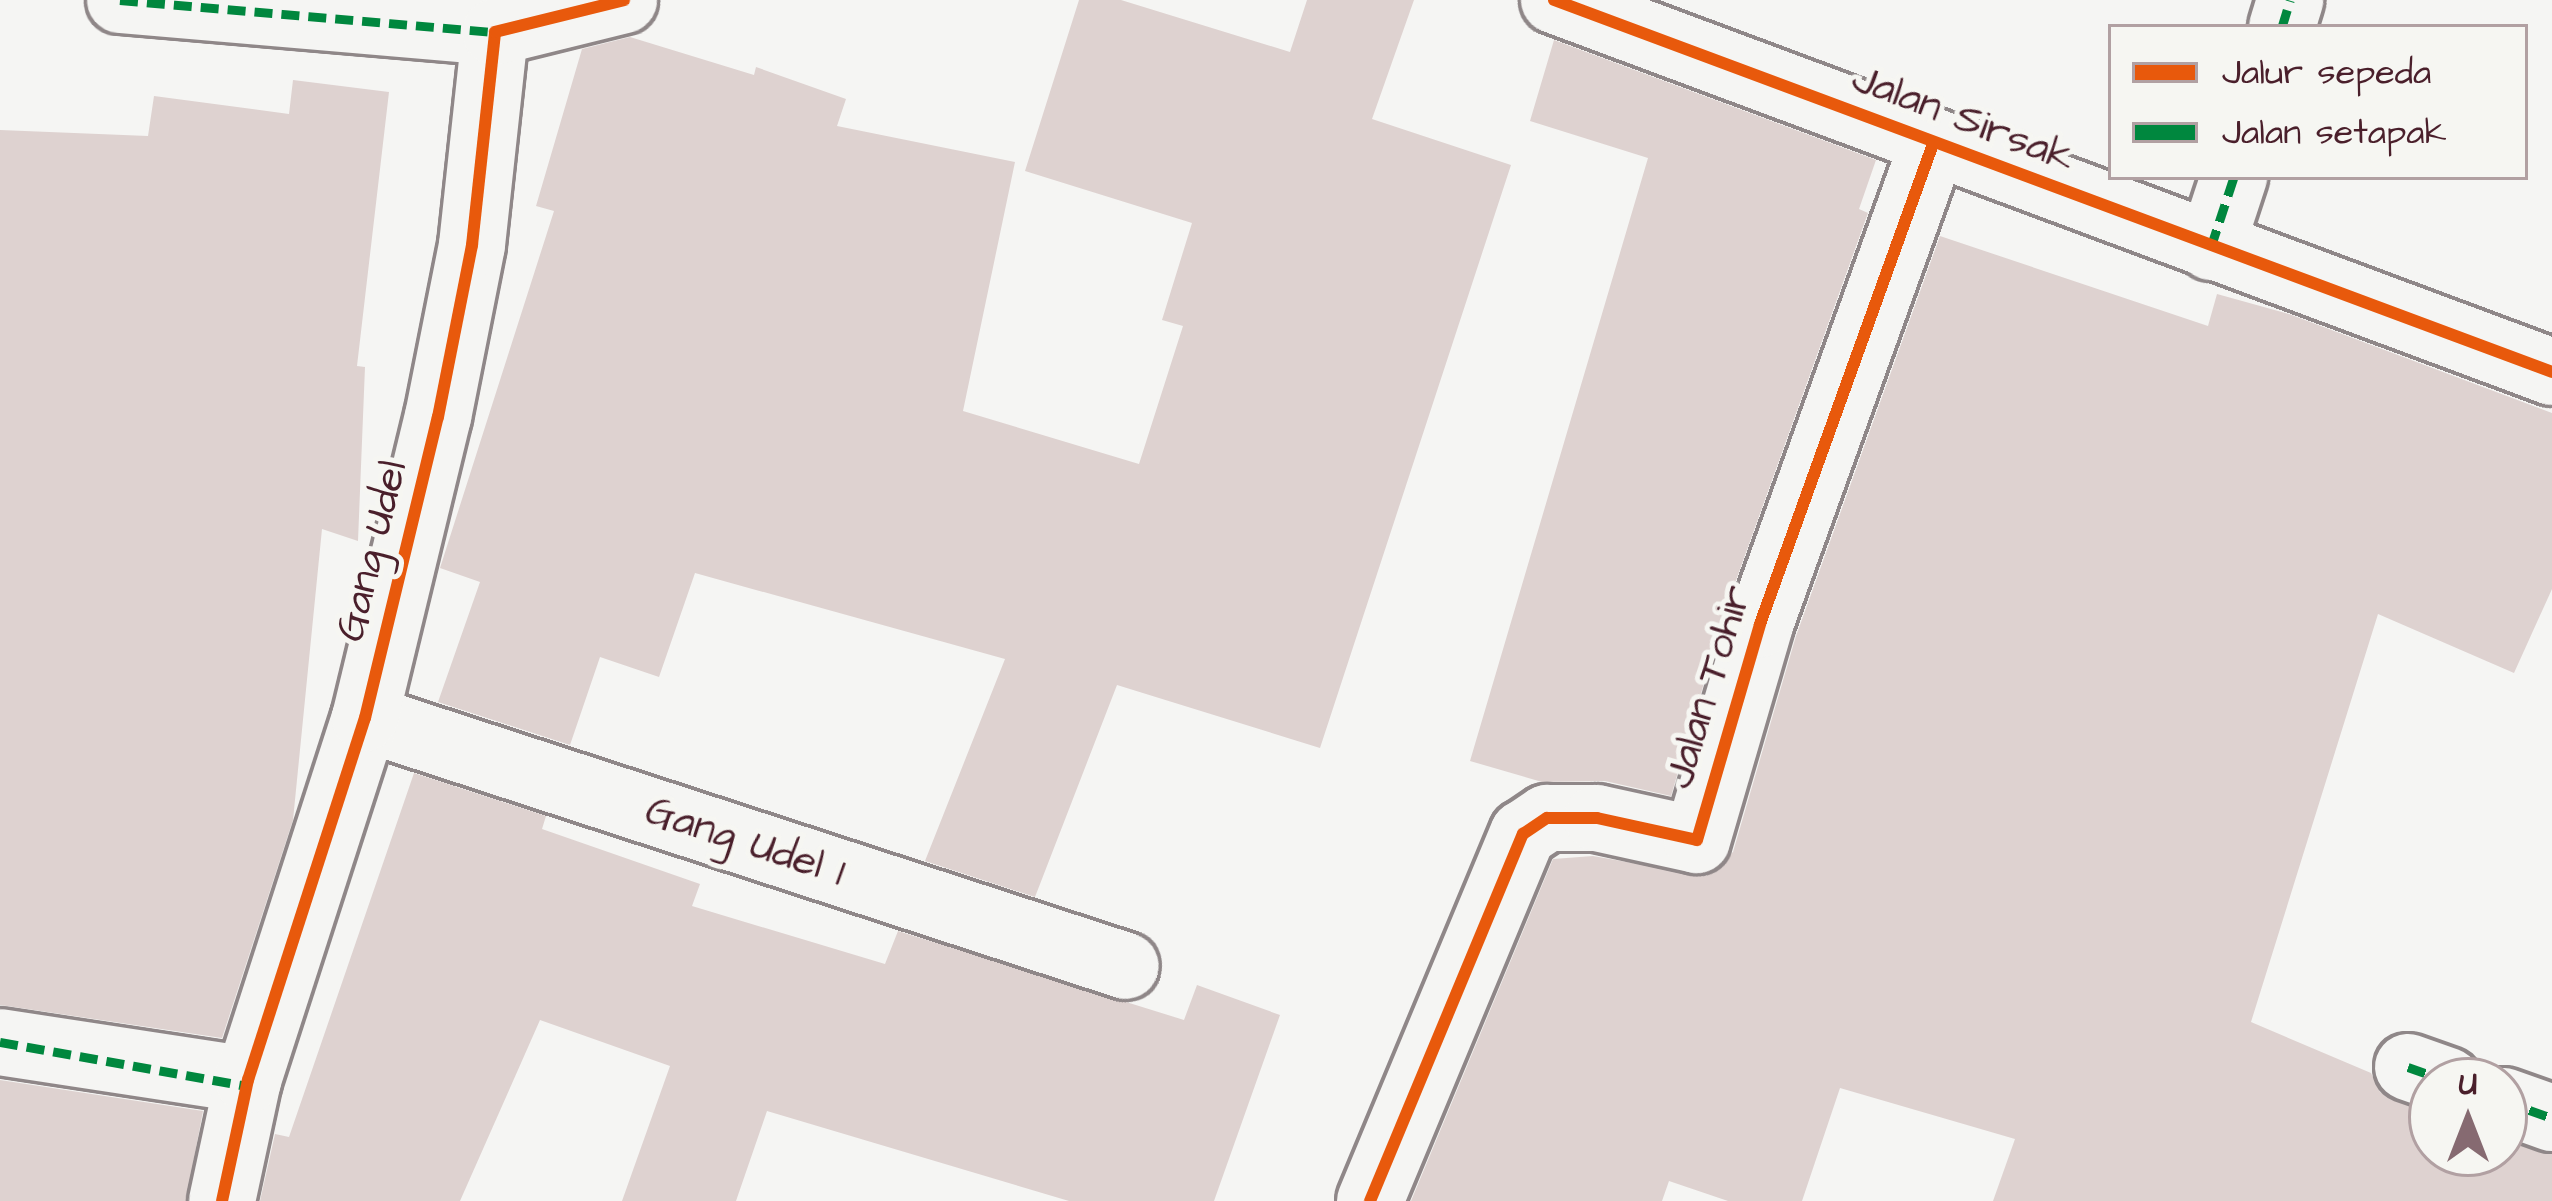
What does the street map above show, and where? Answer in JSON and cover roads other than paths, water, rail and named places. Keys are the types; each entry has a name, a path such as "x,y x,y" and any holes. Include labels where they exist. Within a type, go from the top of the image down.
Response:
{"street":[{"path":"120,0 494,32 624,0"},
{"name":"Jalan Sirsak","path":"1554,0 2552,372"},
{"name":"Gang Udel","path":"222,1201 248,1080 365,718 472,245 494,32"},
{"name":"Jalan Tohir","path":"1370,1201 1523,834 1547,818 1598,818 1697,840 1760,624 1934,144"},
{"path":"2211,247 2233,180"},
{"name":"Gang Udel 1","path":"365,718 1126,966"},
{"path":"0,1042 248,1080"}]}
